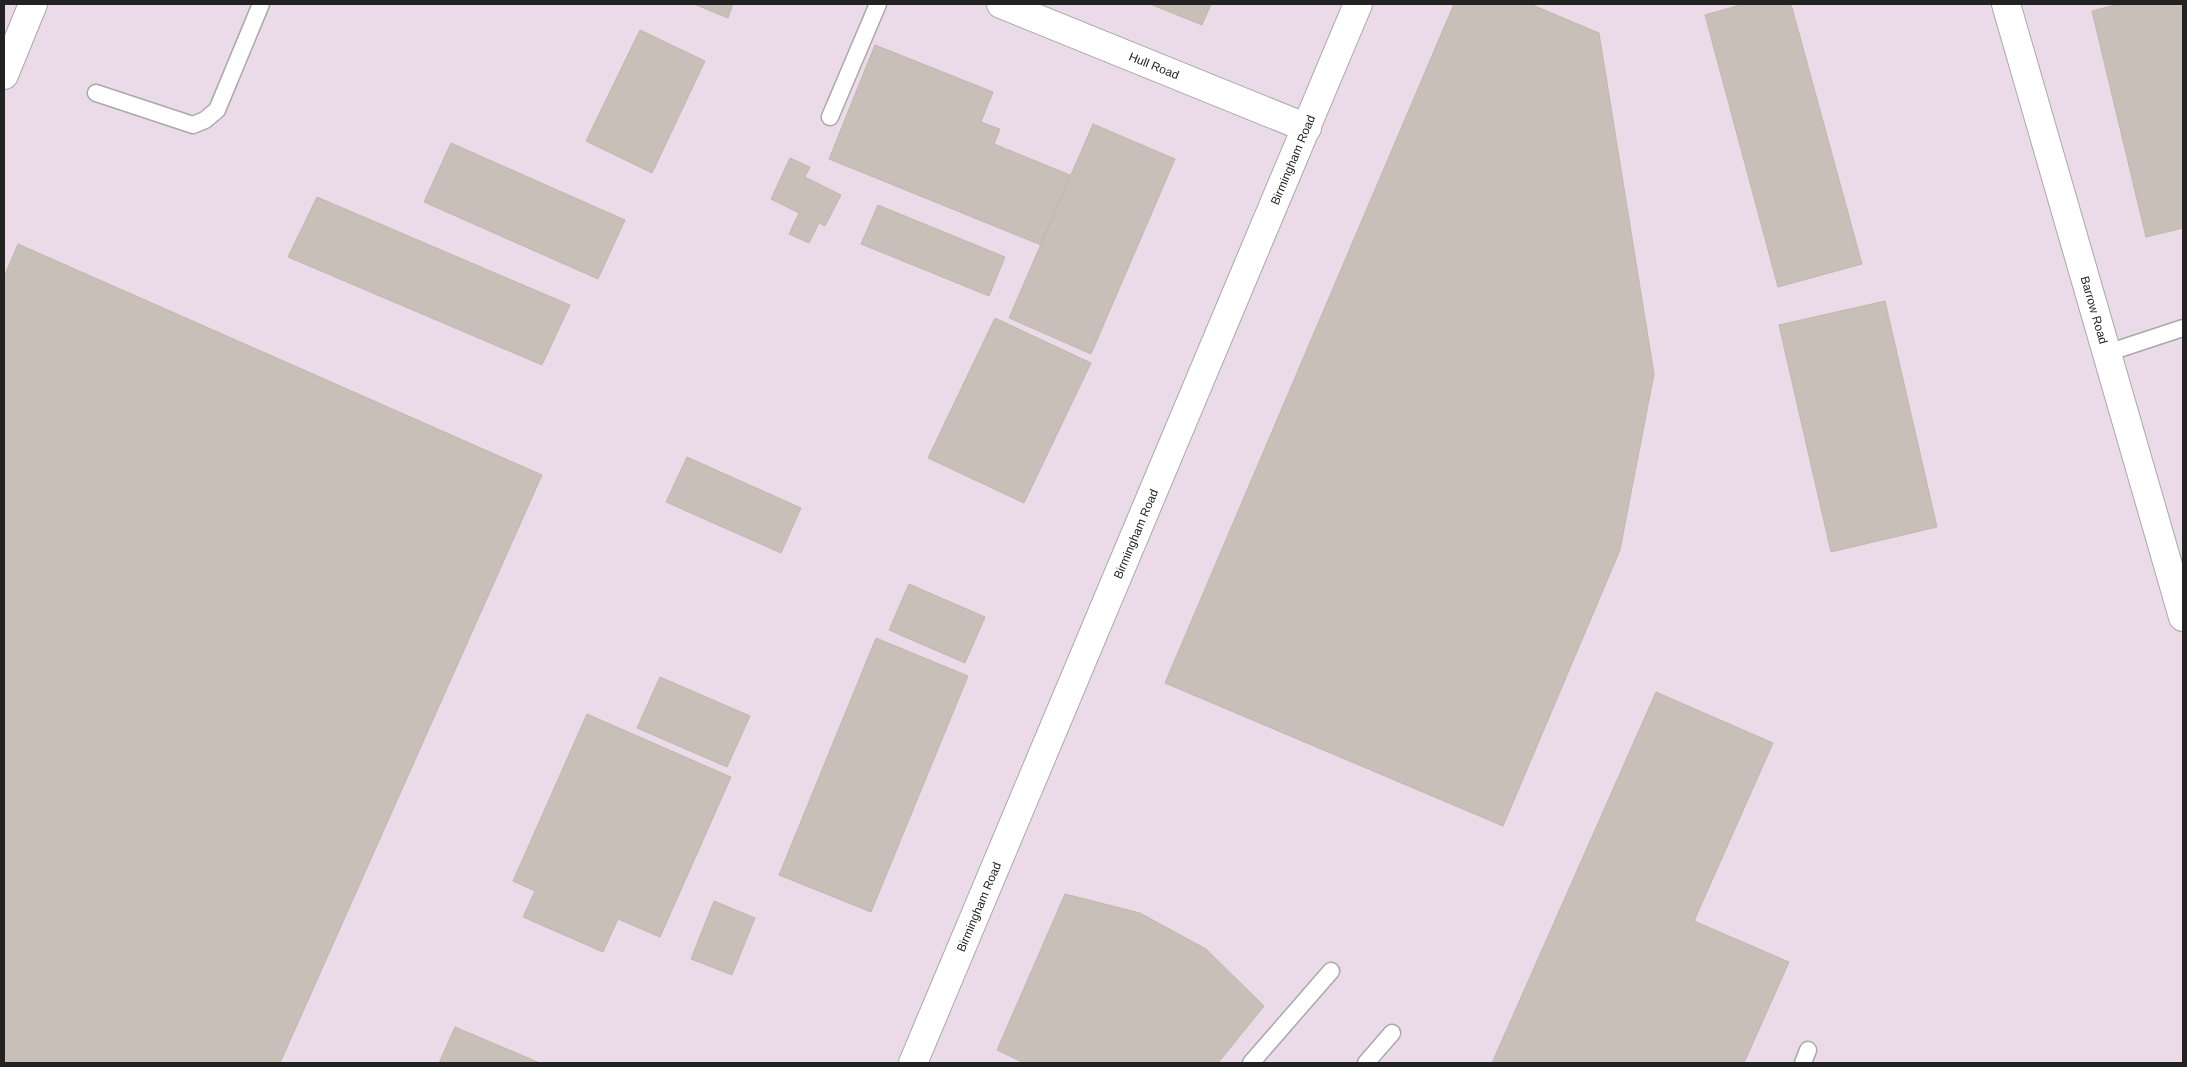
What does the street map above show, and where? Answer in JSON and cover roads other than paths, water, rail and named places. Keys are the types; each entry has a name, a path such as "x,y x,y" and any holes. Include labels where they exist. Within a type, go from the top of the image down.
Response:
{"street":[{"path":"4,75 33,4"},
{"name":"Hull Road","path":"1001,4 1307,128"},
{"name":"Birmingham Road","path":"913,1063 1358,4"},
{"name":"Barrow Road","path":"2006,4 2183,617"}],"lane":[{"path":"96,93 193,125 205,120 216,110 261,4"},
{"path":"830,117 878,4"},
{"path":"2107,353 2183,328"},
{"path":"1251,1063 1331,971"},
{"path":"1366,1063 1392,1033"}]}
